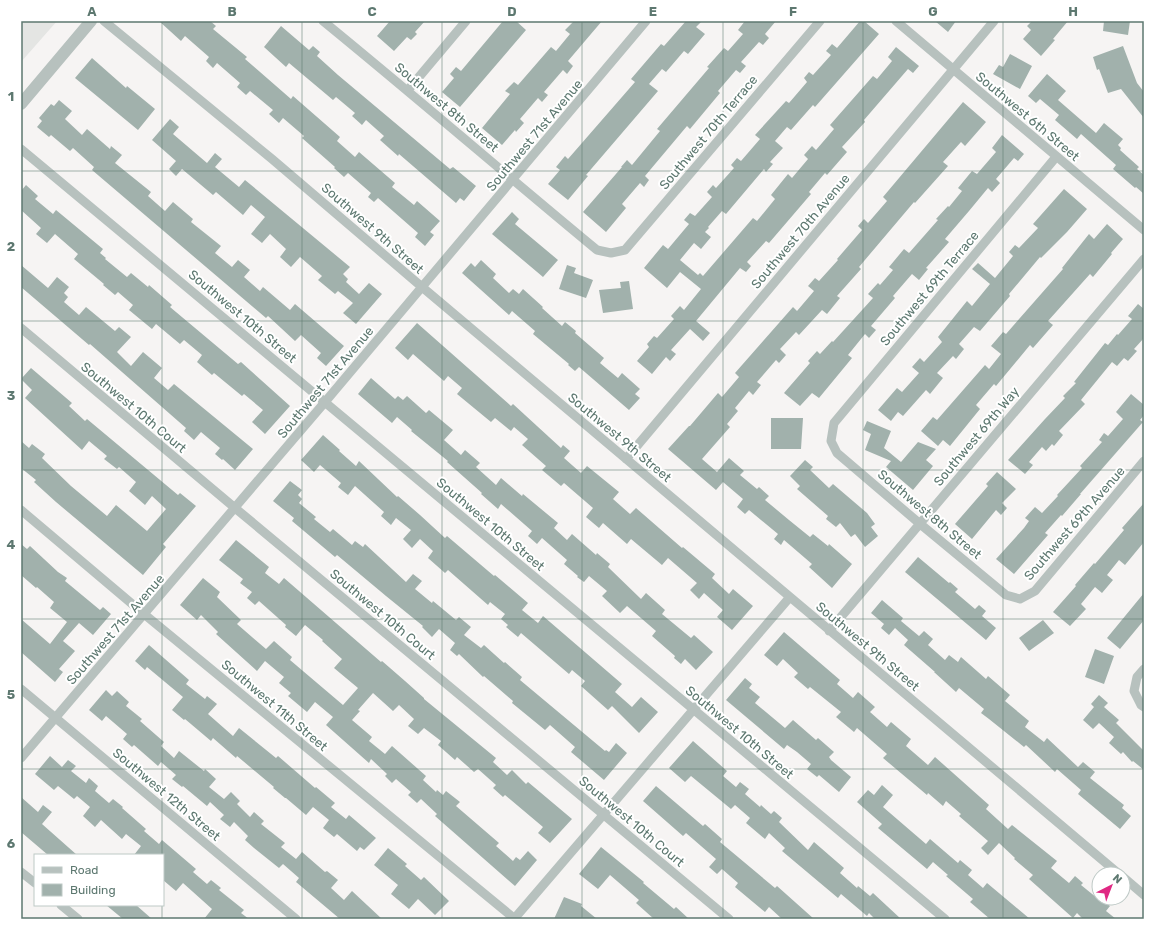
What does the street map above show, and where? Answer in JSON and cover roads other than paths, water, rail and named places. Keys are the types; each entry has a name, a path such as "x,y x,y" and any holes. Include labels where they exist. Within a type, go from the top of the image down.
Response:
{"street":[{"path":"21,104 91,21"},
{"name":"Southwest 9th Street","path":"104,21 272,159 1109,866"},
{"name":"Southwest 8th Street","path":"324,21 597,250 611,253"},
{"path":"408,90 466,21"},
{"name":"Southwest 71st Avenue","path":"21,758 325,402 646,21"},
{"name":"Southwest 70th Terrace","path":"611,253 625,250 820,21"},
{"name":"Southwest 6th Street","path":"896,21 1144,230"},
{"name":"Southwest 70th Avenue","path":"626,458 994,21"},
{"name":"Southwest 10th Street","path":"21,149 945,919"},
{"name":"Southwest 69th Terrace","path":"830,441 834,423 1056,157"},
{"name":"Southwest 69th Way","path":"829,630 1144,259"},
{"name":"Southwest 10th Court","path":"21,328 729,919"},
{"name":"Southwest 8th Street","path":"830,441 837,453 919,523 1006,595 1020,599"},
{"name":"Southwest 69th Avenue","path":"1020,599 1035,591 1144,461"},
{"name":"Southwest 11th Street","path":"21,510 144,614 514,919"},
{"path":"514,919 604,815 692,709 790,597"},
{"path":"1144,669 1137,677 1134,691 1144,707"},
{"name":"Southwest 12th Street","path":"21,689 296,919"},
{"path":"21,872 34,882"},
{"path":"1131,884 1144,895"},
{"path":"62,906 78,919"}]}
